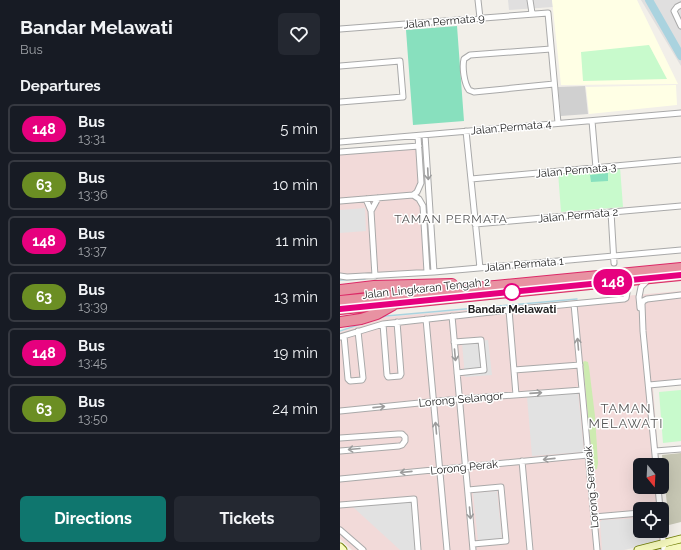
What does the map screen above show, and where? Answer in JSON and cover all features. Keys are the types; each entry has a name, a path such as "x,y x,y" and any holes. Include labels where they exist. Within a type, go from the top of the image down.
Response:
{"highway":[{"name":"Jalan Lingkaran Tengah 2","path":"340,309 619,277 681,268"},
{"name":"Jalan Lingkaran Tengah 2","path":"340,301 607,275 651,278 681,275"},
{"path":"340,290 374,286 448,284 475,288"},
{"path":"342,322 361,320 377,314 397,303"}],"street":[{"path":"478,0 480,18"},
{"path":"530,0 532,13"},
{"path":"681,2 674,11 681,26"},
{"name":"Jalan Permata 9","path":"340,29 532,13 548,13 551,49"},
{"path":"554,84 474,92 468,90 466,85 463,63 464,58 470,55 551,49 558,123"},
{"path":"340,66 400,61 403,97 340,102"},
{"name":"Jalan Permata 4","path":"340,142 681,112"},
{"path":"592,120 596,168"},
{"path":"466,131 480,268"},
{"path":"425,135 434,272"},
{"path":"340,201 413,195 417,192 421,183 418,136"},
{"path":"340,152 419,146"},
{"name":"Jalan Permata 3","path":"471,179 681,160"},
{"path":"413,195 417,197 423,206 427,272"},
{"path":"371,211 378,198"},
{"path":"366,199 371,211 375,276"},
{"name":"Jalan Permata 2","path":"475,224 681,206"},
{"path":"358,331 363,378 362,380 350,382 348,379 342,337 358,331 397,322 624,299 626,298 627,293 626,288 619,277 614,263 611,212"},
{"name":"Jalan Permata 1","path":"340,276 375,276 434,272 681,250"},
{"path":"607,275 614,263"},
{"path":"644,331 641,321 639,297 641,287 651,278"},
{"path":"640,292 645,300"},
{"path":"645,300 681,295"},
{"path":"645,300 642,304 656,458"},
{"name":"Lorong Serawak","path":"574,304 597,550"},
{"path":"509,310 516,395"},
{"path":"452,316 474,550"},
{"path":"426,319 447,550"},
{"path":"383,324 387,375 388,377 400,376 397,322"},
{"path":"454,342 481,340 484,370 457,373"},
{"path":"514,370 580,365"},
{"path":"648,384 681,382"},
{"name":"Lorong Selangor","path":"340,411 460,399 582,390"},
{"path":"340,438 398,434 402,434 405,437 405,441 399,446 340,451"},
{"path":"655,451 681,449"},
{"name":"Lorong Perak","path":"340,478 588,455"},
{"path":"522,461 530,550"},
{"path":"468,490 501,487 506,541 473,544"},
{"path":"340,505 414,499 418,550"},
{"path":"594,517 633,514"},
{"path":"340,530 363,550"},
{"path":"664,538 665,548"},
{"path":"665,548 681,540"},
{"path":"340,547 343,550"},
{"path":"638,550 681,547"}],"shaded area":[{"path":"508,0 552,0 553,7 509,10"},
{"path":"552,0 637,0 678,84 561,85"},
{"path":"641,0 681,0 681,66"},
{"path":"676,85 677,105 589,114 586,87"},
{"path":"585,86 588,114 561,116 558,87"},
{"path":"417,148 425,271 347,275 340,274 340,154"},
{"path":"365,208 366,231 340,233 340,210"},
{"path":"681,291 681,385 653,387 658,458 633,458 633,494 662,494 662,502 633,502 633,538 666,538 666,540 623,550 352,550 340,539 340,332 386,317"},
{"path":"488,340 492,375 465,377 462,343"},
{"path":"578,392 584,452 532,456 527,397"},
{"path":"681,453 681,522 669,525 669,502 667,502 666,494 669,494 669,458 662,458 662,455"},
{"path":"497,491 502,538 478,541 473,493"},
{"path":"413,501 418,550 400,550 353,507"},
{"path":"633,518 633,538 659,538 659,542 624,550 602,550 600,522 602,520"}],"green space":[{"path":"457,26 464,121 413,125 406,30"},
{"path":"649,45 667,79 583,81 581,52"},
{"path":"620,167 623,207 561,212 558,172"},
{"path":"608,173 608,181 591,182 590,175"},
{"path":"583,362 588,362 589,367 595,416 598,463 597,469 593,470"},
{"path":"681,390 681,441 663,443 659,392"}],"waterway":[{"path":"649,0 681,56"},
{"path":"340,280 365,279"},
{"path":"380,318 386,316 577,299"},
{"path":"340,331 370,321"}],"bus line":[{"name":"148","path":"340,309 681,275"}],"place":[{"name":"Bandar Melawati","path":"512,292"}],"district":[{"name":"TAMAN PERMATA","path":"451,219"},
{"name":"TAMAN MELAWATI","path":"626,416"}]}
